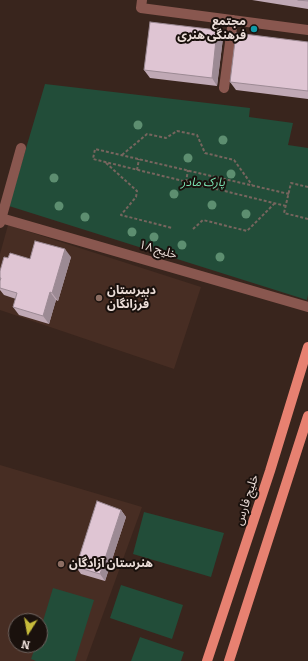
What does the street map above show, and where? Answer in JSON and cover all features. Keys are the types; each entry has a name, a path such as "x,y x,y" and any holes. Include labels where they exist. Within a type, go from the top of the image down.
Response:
{"main road":[{"name":"خلیج فارس","path":"207,661 270,470 308,347"},
{"path":"229,661 308,416"}],"street":[{"path":"142,0 140,8 308,30"},
{"path":"224,88 233,20"},
{"path":"1,220 21,148"},
{"name":"خلیج ۱۸","path":"1,220 308,307"}],"path":[{"path":"122,155 147,134 166,138 176,131 197,135 205,153 234,160 252,186"},
{"path":"286,206 93,159 95,149 289,194"},
{"path":"137,170 139,159"},
{"path":"105,162 137,191 136,197 121,215 172,228"},
{"path":"186,182 188,170"},
{"path":"308,187 292,183 284,213 308,218"},
{"path":"193,229 203,220 247,231 275,204"}],"shaded area":[{"name":"دبیرستان فرزانگان","path":"8,225 201,287 174,369 0,310 0,254"},
{"name":"هنرستان آزادگان","path":"0,465 142,507 86,661 0,661"}],"green space":[{"name":"پارک مادر","path":"45,84 250,108 249,117 293,123 288,145 308,148 307,300 9,206"},
{"path":"144,512 224,533 211,577 133,554"},
{"path":"121,585 183,605 172,639 110,618"},
{"path":"53,588 94,600 75,661 36,661 31,659 33,653 48,653 48,613 45,613"},
{"path":"140,637 184,652 181,661 131,661"}],"building":[{"path":"150,22 217,30 212,78 144,70"},
{"path":"236,33 308,42 308,91 230,82"},
{"path":"35,241 65,249 52,293 50,292 43,316 13,307 17,293 0,288 0,271 4,257 8,258 10,253 30,259"},
{"path":"97,501 121,510 100,574 76,567"}],"place":[{"name":"مجتمع فرهنگی هنری","path":"254,29"},
{"name":"دبیرستان فرزانگان","path":"99,298"},
{"name":"هنرستان آزادگان","path":"61,564"}]}
